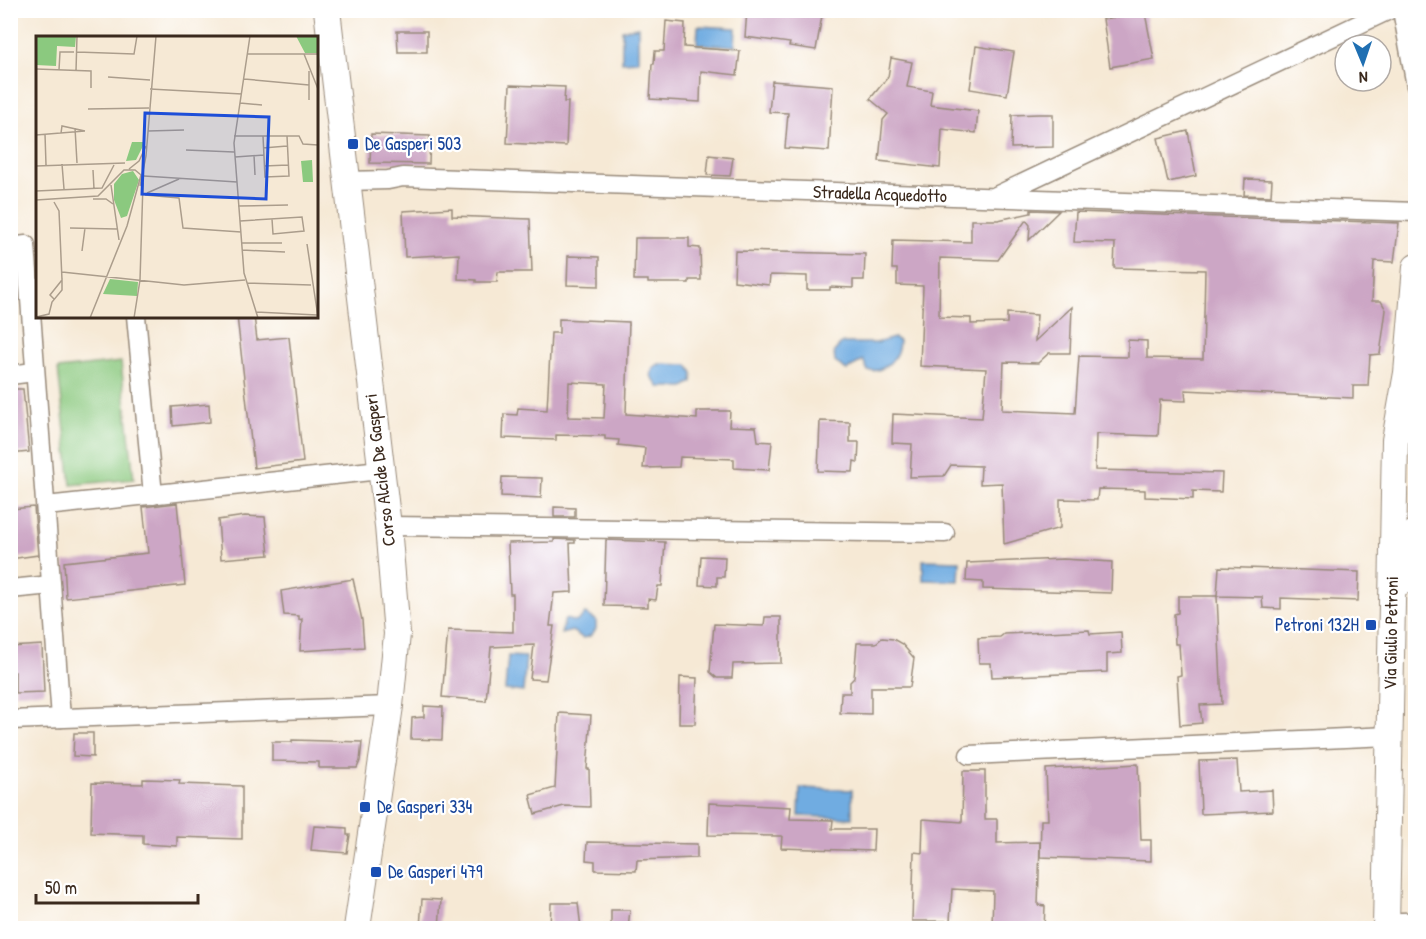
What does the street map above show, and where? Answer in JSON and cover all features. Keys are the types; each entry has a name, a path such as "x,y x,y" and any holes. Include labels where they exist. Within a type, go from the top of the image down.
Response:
{"street":[{"name":"Corso Alcide De Gasperi","path":"327,10 345,181 388,526 397,634 390,706 357,928"},
{"path":"991,198 1389,10"},
{"path":"1402,10 1416,86"},
{"name":"Stradella Acquedotto","path":"345,181 388,180 403,177 1416,212"},
{"path":"10,247 26,245 61,718"},
{"name":"Via Giulio Petroni","path":"1386,923 1395,440 1407,373 1416,267"},
{"path":"136,318 153,495"},
{"path":"10,375 34,372"},
{"path":"1407,373 1416,412"},
{"path":"46,506 380,470"},
{"path":"388,526 945,533"},
{"path":"1391,616 1416,532"},
{"path":"10,589 51,585"},
{"path":"10,720 390,706"},
{"path":"969,755 1389,736"}],"lane":[{"path":"1386,923 1416,917"}],"green space":[{"path":"121,362 134,479 71,485 58,369"}],"water":[{"path":"698,26 736,28 735,46 697,44"},
{"path":"638,27 638,61 622,62 622,30"},
{"path":"894,338 899,341 897,353 890,363 880,369 868,371 863,360 847,370 835,362 834,352 842,343 876,343"},
{"path":"659,364 688,365 693,373 692,382 684,387 659,387 651,376 653,368"},
{"path":"923,560 960,561 959,581 923,580"},
{"path":"585,614 596,620 596,629 590,636 583,638 572,631 561,634 565,619 576,622"},
{"path":"508,656 526,657 523,692 505,690"},
{"path":"800,788 852,790 852,818 799,816"}],"building":[{"path":"747,10 823,10 816,50 789,46 790,43 745,37"},
{"path":"1145,13 1154,59 1110,67 1103,19"},
{"path":"666,21 685,23 684,47 740,51 737,75 701,71 700,102 650,99 652,64 654,64 655,51 664,51"},
{"path":"397,31 427,31 427,52 398,52"},
{"path":"976,46 1014,52 1007,95 970,89"},
{"path":"891,58 912,62 907,87 932,91 930,105 978,111 976,133 942,129 940,168 879,161 883,120 888,114 870,99 888,77"},
{"path":"772,81 833,86 829,151 785,148 788,113 769,112"},
{"path":"510,85 565,87 564,102 568,102 566,146 507,143"},
{"path":"1053,114 1053,147 1011,148 1012,115"},
{"path":"1188,131 1196,176 1168,182 1158,138"},
{"path":"371,134 430,136 429,164 370,163"},
{"path":"709,155 733,158 730,176 707,175"},
{"path":"1245,179 1272,180 1271,196 1244,195"},
{"path":"452,208 452,216 530,219 532,272 498,272 497,282 476,282 476,280 458,279 459,254 405,257 403,211"},
{"path":"1031,210 1059,211 1029,240 1030,225 1026,220 998,260 940,258 939,317 971,318 971,324 1007,323 1007,313 1037,315 1035,341 1072,307 1070,353 1049,353 1038,363 1004,362 1002,410 1075,413 1079,356 1128,357 1128,340 1147,341 1147,358 1203,359 1205,270 1114,268 1115,243 1074,242 1076,212 1399,223 1394,262 1374,261 1372,301 1381,301 1386,310 1380,354 1370,355 1368,386 1353,386 1353,398 1185,390 1186,401 1160,400 1158,436 1096,434 1095,470 1222,473 1221,492 1193,491 1193,499 1145,497 1145,490 1098,489 1097,500 1060,499 1060,528 1004,544 1002,483 980,484 981,466 951,465 944,476 910,477 912,444 892,443 893,414 982,418 986,369 920,366 923,286 897,285 897,269 892,269 893,240 971,242 971,220 998,220 1031,213"},
{"path":"635,238 689,238 689,247 700,248 701,280 689,280 689,283 648,283 648,280 634,280"},
{"path":"735,251 865,254 864,280 853,280 853,288 830,287 830,290 807,290 807,276 770,275 769,285 734,281"},
{"path":"568,256 599,257 599,286 567,285"},
{"path":"237,318 254,318 257,340 289,337 303,462 254,468"},
{"path":"559,319 629,322 626,414 697,419 697,411 730,411 729,426 756,427 758,441 772,442 769,470 734,468 734,459 680,457 679,467 643,468 645,448 618,445 619,440 605,439 605,436 556,435 556,440 503,438 504,414 517,415 518,408 547,410 551,333 559,333","holes":["569,382 606,384 604,418 568,417"]},
{"path":"10,389 23,389 29,452 10,454"},
{"path":"209,404 210,422 173,426 172,407"},
{"path":"820,421 850,422 850,442 859,442 858,462 854,461 853,472 818,471"},
{"path":"502,477 542,478 541,498 501,496"},
{"path":"177,503 185,585 66,598 64,562 148,553 143,507"},
{"path":"34,507 38,555 10,559 10,509"},
{"path":"554,507 575,508 575,517 554,517"},
{"path":"245,516 265,517 269,555 221,559 218,520"},
{"path":"554,539 575,540 575,543 570,543 572,592 554,593 550,626 554,626 546,680 530,679 534,645 491,647 486,701 442,697 448,630 513,632 513,594 510,594 508,543 554,542"},
{"path":"606,540 665,542 662,586 658,586 656,600 648,599 648,607 604,606"},
{"path":"701,556 725,557 724,577 717,577 717,586 699,585"},
{"path":"1063,559 1112,562 1111,593 983,589 983,582 966,581 967,563"},
{"path":"1219,567 1359,572 1358,601 1281,598 1281,609 1263,608 1262,597 1217,596"},
{"path":"353,579 362,620 364,647 300,651 302,619 299,620 299,616 284,615 281,591"},
{"path":"1178,596 1217,596 1222,704 1200,705 1202,723 1180,725 1177,676 1181,675 1179,644 1175,644 1174,614 1178,613"},
{"path":"765,617 781,617 781,663 733,664 732,678 717,678 710,672 714,624 764,626"},
{"path":"1089,630 1090,634 1121,632 1122,653 1107,654 1107,672 992,677 991,663 979,663 978,638 1000,637 1004,634"},
{"path":"882,638 893,639 902,644 914,658 910,687 871,687 871,714 840,713 841,693 850,693 850,682 854,678 857,643 876,643"},
{"path":"42,645 44,692 15,693 15,672 10,672 10,647"},
{"path":"680,677 697,678 695,724 679,724"},
{"path":"424,706 443,707 442,740 411,739 412,718 424,717"},
{"path":"559,713 591,715 587,769 589,769 590,807 564,806 535,814 530,795 555,788"},
{"path":"74,733 93,733 93,757 73,756"},
{"path":"292,740 362,742 360,761 357,768 319,768 319,762 272,761 272,742 292,742"},
{"path":"1237,760 1239,792 1272,790 1273,811 1201,814 1199,761"},
{"path":"1138,764 1141,840 1151,840 1151,861 1040,857 1041,820 1048,820 1046,769"},
{"path":"963,771 985,771 985,819 997,819 997,843 1040,842 1038,905 1045,906 1044,928 992,928 993,891 952,889 950,921 912,921 914,852 922,853 923,819 962,822"},
{"path":"143,779 180,780 179,784 242,786 242,839 177,837 177,846 143,844 143,835 91,833 92,783 143,784"},
{"path":"709,803 791,807 790,819 833,820 832,829 874,829 873,851 781,848 782,836 708,835"},
{"path":"314,826 347,828 347,835 350,835 347,853 311,850"},
{"path":"587,842 697,844 697,858 637,860 636,871 595,870 595,861 586,860"},
{"path":"422,899 441,900 439,928 420,928"},
{"path":"551,903 578,903 581,928 550,928"},
{"path":"611,910 630,910 628,928 611,928"}],"place":[{"name":"De Gasperi 503","path":"353,144"},
{"name":"Petroni 132H","path":"1371,625"},
{"name":"De Gasperi 334","path":"365,807"},
{"name":"De Gasperi 479","path":"376,872"}]}
